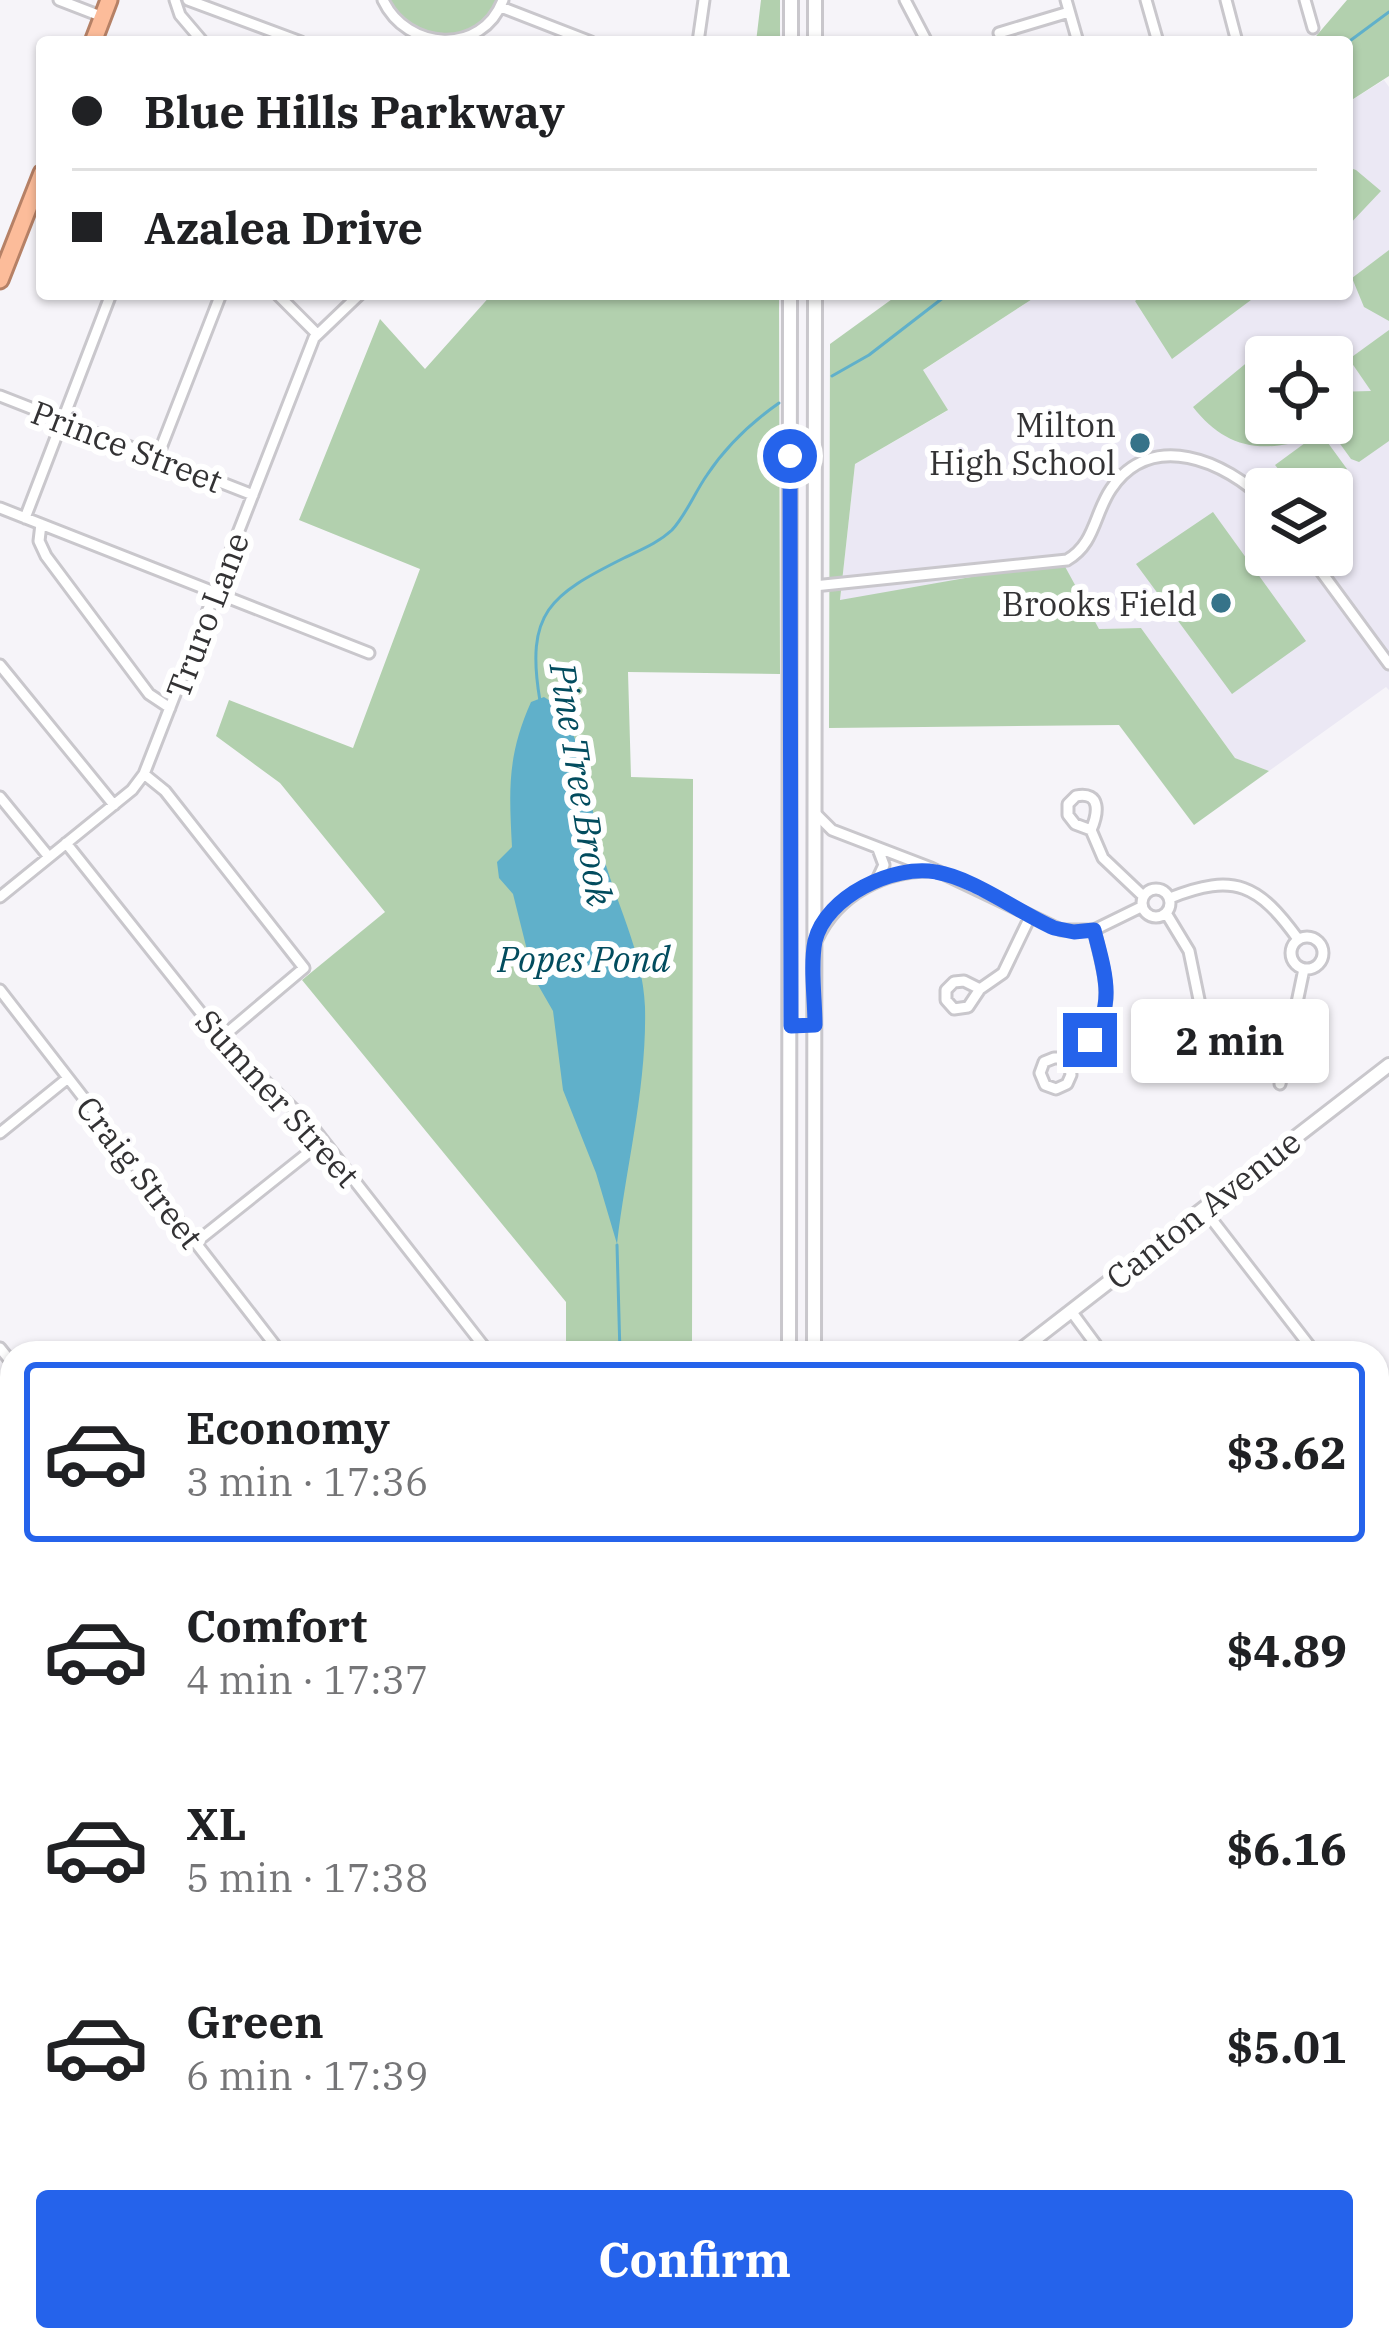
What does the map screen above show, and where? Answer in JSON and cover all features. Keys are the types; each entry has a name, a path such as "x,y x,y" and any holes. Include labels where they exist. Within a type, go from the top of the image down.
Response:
{"highway":[{"path":"0,280 36,188"}],"main road":[{"path":"791,0 791,36"},
{"path":"815,0 815,36"},
{"path":"790,300 790,1341"},
{"path":"814,1341 815,300"},
{"path":"791,1026 815,1025"},
{"name":"Canton Avenue","path":"1032,1341 1389,1064"}],"street":[{"path":"59,0 106,8"},
{"path":"175,0 180,15 198,36"},
{"path":"188,0 285,36"},
{"path":"383,0 414,36"},
{"path":"699,36 704,0"},
{"path":"905,0 924,36"},
{"path":"1146,0 1156,36"},
{"path":"1226,0 1236,36"},
{"path":"1305,0 1313,28"},
{"path":"466,36 483,28 502,4 577,36"},
{"path":"999,33 1067,6 1076,36"},
{"path":"25,518 109,300"},
{"path":"157,458 219,300"},
{"path":"283,300 317,334"},
{"name":"Truro Lane","path":"0,897 145,774 317,334 354,300"},
{"name":"Prince Street","path":"0,396 253,495"},
{"path":"814,586 1067,560 1088,541 1117,480 1159,457 1186,456 1217,465 1245,483"},
{"path":"0,508 369,653"},
{"path":"41,524 39,541 46,556 149,694 170,708"},
{"path":"1324,576 1389,664"},
{"path":"0,665 114,805"},
{"path":"145,774 165,791 304,968 221,1038"},
{"path":"0,797 49,857"},
{"path":"815,813 827,827 940,872 1067,932 1094,930 1158,890 1170,898"},
{"path":"1091,830 1106,862 1150,914 1166,913"},
{"name":"Sumner Street","path":"66,843 221,1038 323,1141 480,1341"},
{"path":"875,846 884,861 876,882"},
{"path":"815,942 836,909 876,882 908,872 940,872"},
{"path":"1170,898 1214,885 1247,888 1270,903 1298,939"},
{"path":"1170,898 1166,913 1189,951 1203,1019"},
{"path":"980,989 1003,973 1030,916"},
{"path":"1069,1058 1094,1034 1106,1006 1106,982 1094,930"},
{"path":"1298,939 1315,938 1323,949 1319,964 1304,969"},
{"path":"1298,939 1291,956 1304,969"},
{"path":"1280,1084 1304,969"},
{"name":"Craig Street","path":"0,990 272,1341"},
{"path":"1203,1019 1216,1022 1222,1036"},
{"path":"1203,1019 1192,1028 1196,1046 1211,1049 1222,1036"},
{"path":"1222,1036 1288,1047"},
{"path":"0,1133 68,1078"},
{"path":"195,1243 323,1141"},
{"path":"1203,1208 1307,1341"},
{"path":"1071,1311 1093,1341"},
{"path":"0,1707 0,1745"}],"shaded area":[{"name":"Milton High School","path":"1384,80 1389,87 1389,690 1386,687 1269,771 1235,758 1141,628 1099,629 840,600 855,464 947,411 922,371 1031,300 1353,300 1353,99"}],"green space":[{"path":"390,0 497,0 475,27 444,34 413,25"},
{"path":"761,0 780,0 780,36 757,36"},
{"path":"1347,0 1389,0 1389,76 1353,99 1353,36 1316,36"},
{"path":"1353,169 1381,191 1353,221"},
{"path":"1389,250 1389,321 1364,307 1353,277"},
{"path":"487,300 779,300 780,674 628,672 631,777 693,779 692,1341 566,1341 566,1302 302,980 385,912 280,783 216,736 229,700 353,748 420,569 299,520 380,319 425,369"},
{"path":"891,300 1031,300 923,370 948,410 855,464 840,600 1062,561 1099,629 1141,628 1235,758 1269,771 1194,825 1119,725 829,728 830,344"},
{"path":"1136,300 1251,300 1172,359"},
{"path":"1389,330 1389,441 1359,462 1340,444 1353,444 1353,391 1371,391 1353,365 1353,356"},
{"path":"1245,364 1245,443 1223,435 1193,407"},
{"path":"1304,444 1329,444 1346,468 1277,468 1275,465"},
{"name":"Brooks Field","path":"1213,512 1245,556 1245,576 1259,576 1306,641 1232,694 1136,564"}],"water":[{"name":"Popes Pond","path":"544,697 564,716 575,738 601,848 643,986 643,1067 617,1244 596,1173 563,1090 553,1011 534,978 513,894 499,878 497,862 512,847 510,790 517,739 531,702"}],"waterway":[{"name":"Pine Tree Brook","path":"1353,39 1389,12"},
{"name":"Pine Tree Brook","path":"832,376 869,355 940,300"},
{"name":"Pine Tree Brook","path":"540,701 536,646 549,610 578,583 672,530 722,455 779,403"},
{"name":"Pine Tree Brook","path":"617,1245 620,1341"}],"place":[{"name":"Milton High School","path":"1140,443"},
{"name":"Brooks Field","path":"1221,603"}],"route":[{"path":"790,456 791,1026 815,1025 815,942 836,909 868,885 908,872 933,871 1054,928 1094,930 1108,994 1103,1017 1090,1040"}]}
